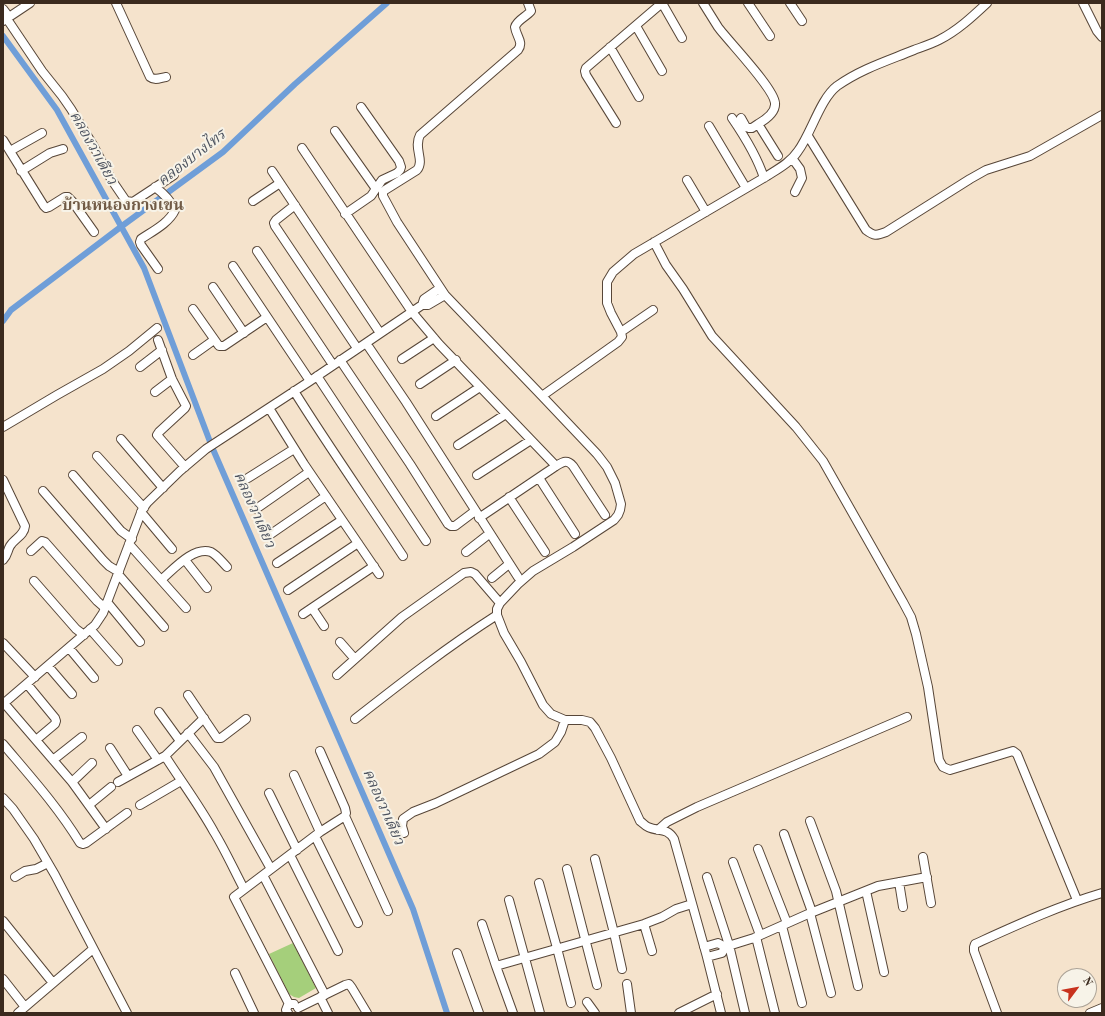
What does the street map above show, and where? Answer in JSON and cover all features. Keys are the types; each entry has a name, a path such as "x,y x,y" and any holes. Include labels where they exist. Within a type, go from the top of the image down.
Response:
{"street":[{"path":"6,19 30,3"},
{"path":"116,3 150,77 153,79 166,77"},
{"path":"528,3 531,11 514,27 521,43 518,50 420,135 417,140 420,167 385,190 383,192 383,196 397,222 442,292 597,454 607,467 615,483 620,510 614,520 533,571 500,603 497,609 497,615 504,633 543,705 551,714 565,720 582,720 590,722 595,728 611,758 640,821 646,826 666,831 671,834 674,839 721,1013"},
{"path":"616,123 586,75 586,68 662,3 682,38"},
{"path":"703,3 718,27 764,81 774,98 775,103 772,111 764,120 752,128 746,126 741,118"},
{"path":"748,3 770,36"},
{"path":"790,3 802,21"},
{"path":"542,396 618,342 622,337 607,303 607,282 613,272 634,254 764,178 792,158 798,152 808,136 818,114 835,88 859,72 938,41 965,23 987,3"},
{"path":"1083,3 1097,31 1102,37"},
{"path":"3,9 6,19 74,114 93,145 111,180 126,201 133,202 158,189 174,175"},
{"path":"636,26 662,71"},
{"path":"610,47 640,97"},
{"path":"345,214 371,196 382,180 397,173 401,167 400,161 361,107"},
{"path":"808,136 866,230 873,235 886,232 978,174 1030,156 1102,115"},
{"path":"732,118 748,143 761,168 764,178"},
{"path":"758,124 778,156"},
{"path":"709,126 746,188"},
{"path":"335,131 376,189"},
{"path":"10,151 42,132"},
{"path":"3,140 44,206 46,208 49,207 65,197 68,197 94,232"},
{"path":"302,148 412,312 434,338 556,466"},
{"path":"21,171 50,153 63,149"},
{"path":"792,158 800,169 802,178 795,192"},
{"path":"272,171 380,333"},
{"path":"687,180 706,212"},
{"path":"254,201 280,183"},
{"path":"158,189 174,208 174,213 165,222 141,239 140,242 158,269"},
{"path":"295,205 276,220 274,223 275,226 357,348"},
{"path":"651,244 683,289 712,336 796,427 823,461 903,602 911,617 921,656 928,687 939,760 943,767 950,770 1013,752 1017,754 1077,900"},
{"path":"257,250 410,464 448,524 455,526 509,498 562,462 567,461 570,462 605,515"},
{"path":"234,266 310,381"},
{"path":"213,287 244,333"},
{"path":"6,702 84,635 100,619 131,542 142,510 147,503 185,467 206,449 222,440 422,305 428,305 442,292"},
{"path":"193,308 214,340 221,347 267,317"},
{"path":"621,332 653,310"},
{"path":"3,427 102,370 129,351 157,328"},
{"path":"402,359 434,338"},
{"path":"158,340 172,379 186,406 157,435 185,467"},
{"path":"193,356 214,340"},
{"path":"366,343 518,577"},
{"path":"140,367 162,350"},
{"path":"420,384 456,360"},
{"path":"317,376 426,541"},
{"path":"155,392 172,379"},
{"path":"436,416 480,387"},
{"path":"294,391 318,430 364,496 402,556"},
{"path":"268,408 309,472 379,574"},
{"path":"458,445 506,414"},
{"path":"121,439 163,488"},
{"path":"478,475 531,440"},
{"path":"248,478 294,449"},
{"path":"97,456 172,549"},
{"path":"256,509 309,472"},
{"path":"72,475 186,608"},
{"path":"539,478 575,534"},
{"path":"3,480 25,526 25,529 22,535 10,546 7,555 3,560"},
{"path":"43,491 106,563 118,573 164,627"},
{"path":"268,536 326,496"},
{"path":"509,498 545,552"},
{"path":"277,563 342,520"},
{"path":"466,552 489,534"},
{"path":"30,551 42,541 48,543 97,601 106,605 140,642"},
{"path":"288,590 358,543"},
{"path":"161,580 192,554 200,552 206,551 212,553 227,567"},
{"path":"184,560 207,588"},
{"path":"492,578 509,564"},
{"path":"302,614 374,566"},
{"path":"337,675 354,658 402,617 464,573 471,572 475,574 500,603"},
{"path":"34,581 76,629 84,635"},
{"path":"312,608 324,626"},
{"path":"355,719 406,679 476,628 497,615"},
{"path":"90,629 118,661"},
{"path":"340,642 354,658"},
{"path":"3,643 35,677"},
{"path":"69,648 94,678"},
{"path":"48,666 72,694"},
{"path":"26,684 56,721 55,724 36,740"},
{"path":"3,692 6,702 72,782 106,829"},
{"path":"188,695 217,738 246,719"},
{"path":"159,712 180,741"},
{"path":"658,830 667,822 697,807 907,717"},
{"path":"89,805 114,785 161,758 204,718"},
{"path":"404,833 402,826 403,818 538,754 555,742 561,732 565,720"},
{"path":"137,730 181,782 198,805 214,832 244,890"},
{"path":"188,733 214,767 271,869"},
{"path":"54,760 82,737"},
{"path":"3,744 61,814 80,843 86,843 127,813"},
{"path":"110,748 128,776"},
{"path":"320,751 345,808 345,816 388,911"},
{"path":"72,782 92,763"},
{"path":"294,775 318,834 358,923"},
{"path":"140,805 181,782"},
{"path":"269,793 298,850"},
{"path":"3,798 30,833 48,863 126,1013"},
{"path":"345,816 318,834 234,897 287,1010 294,1004 297,1010 345,984 349,984 367,1013"},
{"path":"810,822 836,891 858,986"},
{"path":"784,834 811,913 830,993"},
{"path":"758,849 784,924 802,1003"},
{"path":"290,855 338,951"},
{"path":"923,857 931,903"},
{"path":"594,859 614,932 622,969"},
{"path":"733,862 758,936 775,1013"},
{"path":"15,877 25,871 36,869 48,863"},
{"path":"567,869 597,986"},
{"path":"263,875 323,996 328,1013"},
{"path":"707,877 745,1013"},
{"path":"704,947 718,943 727,946 758,936 878,886 927,877"},
{"path":"899,882 903,907"},
{"path":"538,883 571,1003"},
{"path":"866,891 884,972"},
{"path":"997,1013 974,951 975,944 1077,900 1102,893"},
{"path":"509,900 540,1013"},
{"path":"496,966 644,924 662,917 676,909 692,904"},
{"path":"3,921 53,983"},
{"path":"482,924 514,1013"},
{"path":"644,924 652,951"},
{"path":"707,957 722,953 727,946"},
{"path":"18,1013 93,949"},
{"path":"457,953 479,1013"},
{"path":"235,973 254,1013"},
{"path":"3,979 25,1007"},
{"path":"627,984 631,1013"},
{"path":"679,1013 717,994"},
{"path":"587,1002 594,1013"},
{"path":"1090,1013 1102,1008"}],"green space":[{"path":"293,943 316,988 299,998 289,994 269,954"}],"waterway":[{"name":"คลองบางไทร","path":"3,321 11,310 223,152 295,84 387,3"},
{"name":"คลองวาเดียว","path":"3,36 57,110 144,268 212,447 413,909 447,1013"}],"district":[{"name":"บ้านหนองกางเขน","path":"123,206"}]}
